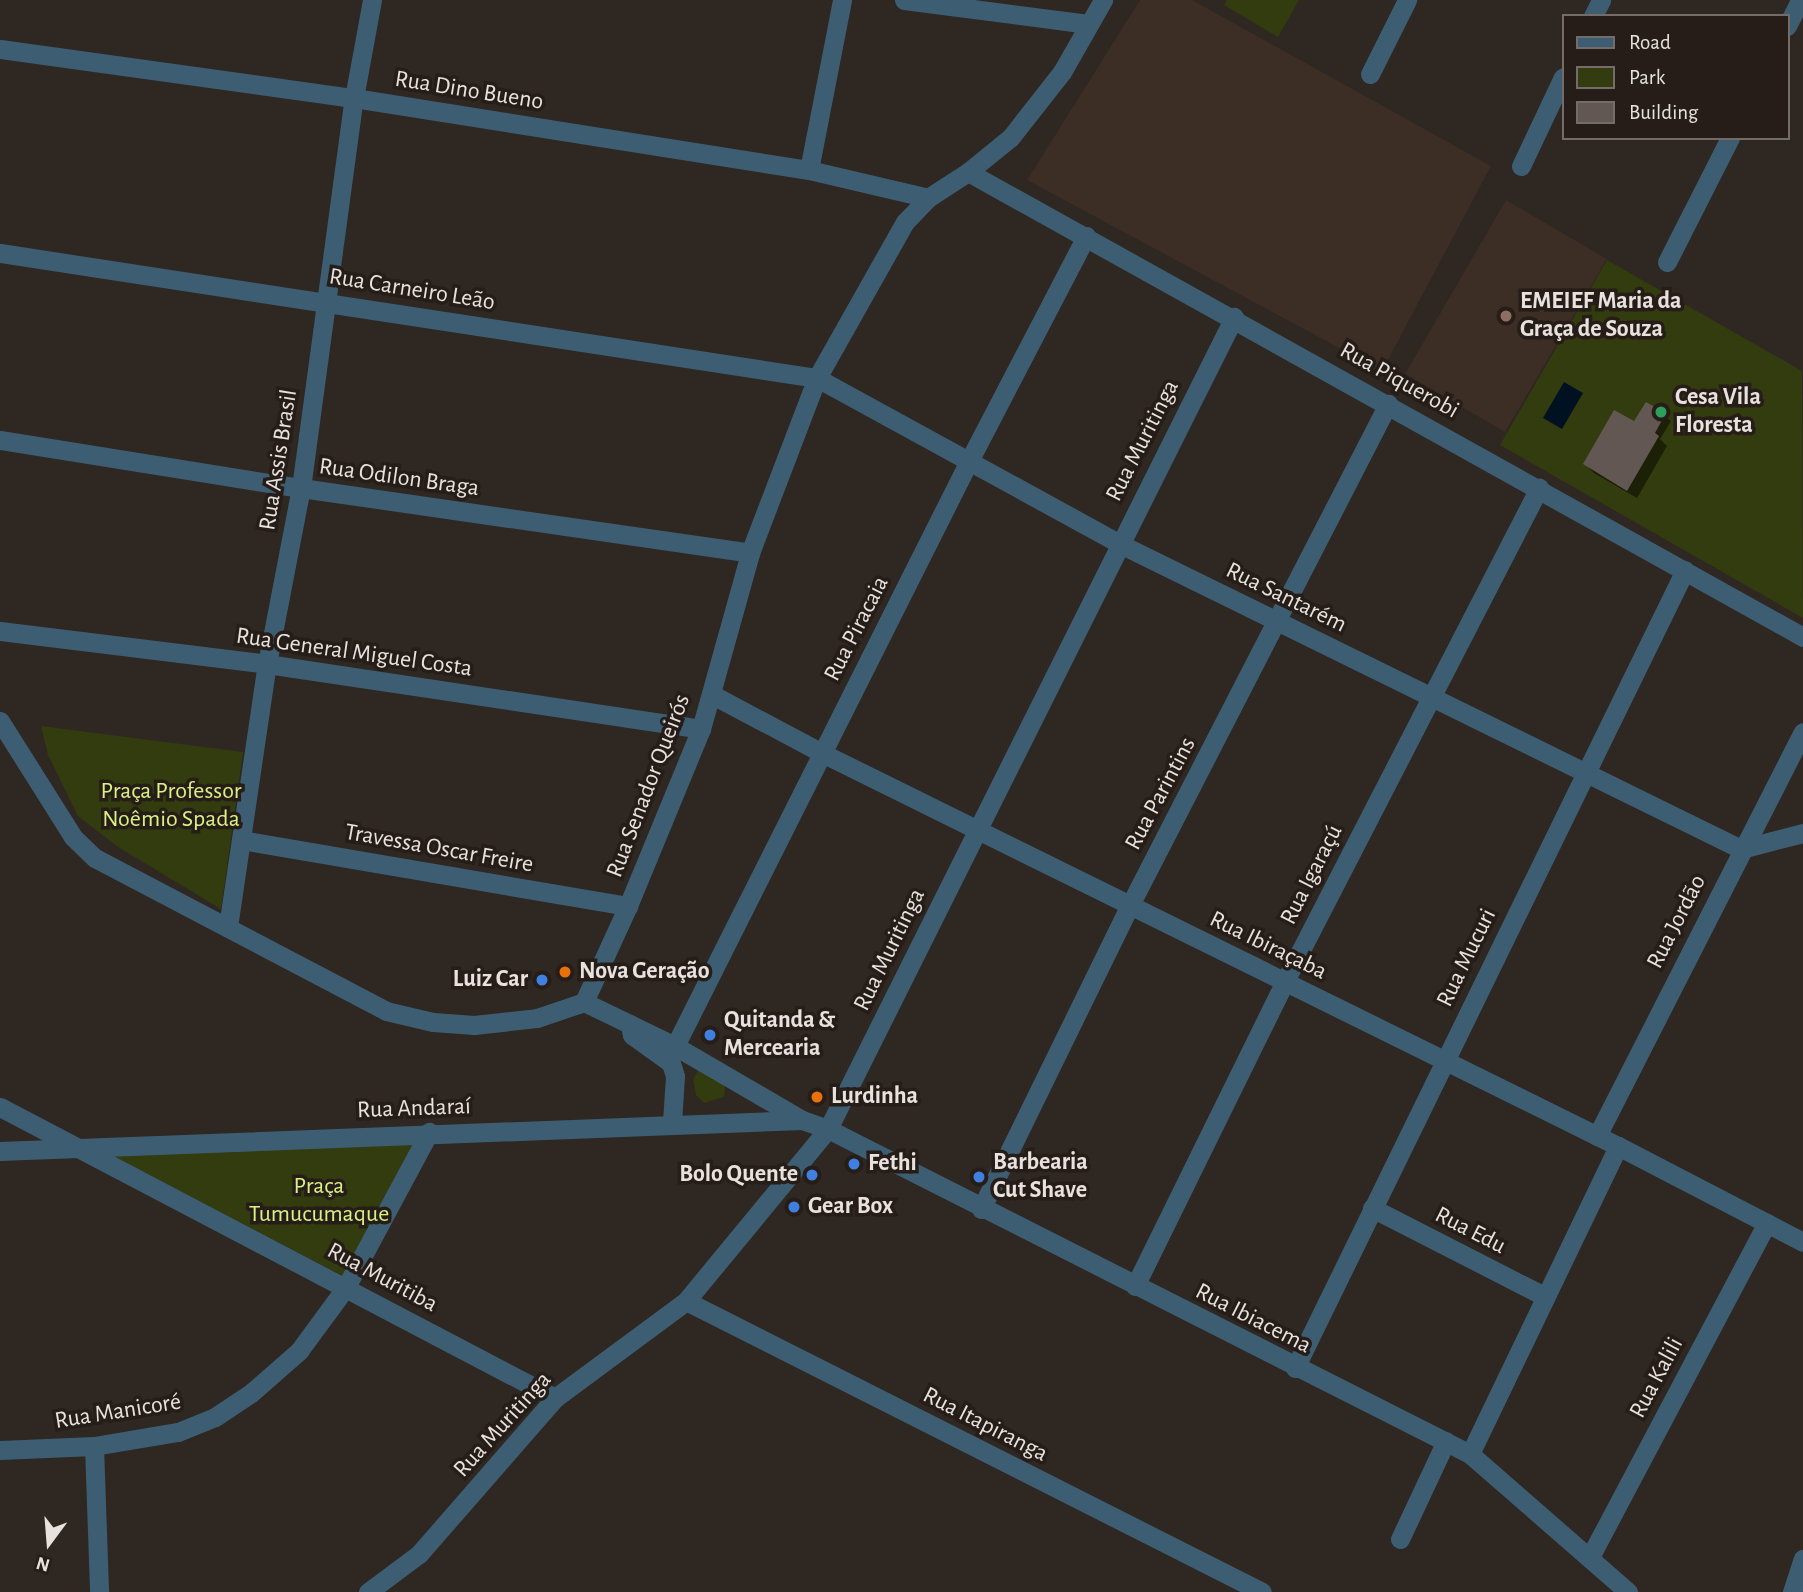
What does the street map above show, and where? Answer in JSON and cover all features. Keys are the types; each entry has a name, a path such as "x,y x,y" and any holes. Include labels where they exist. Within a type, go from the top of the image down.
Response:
{"street":[{"name":"Rua Assis Brasil","path":"228,927 267,664 302,488 354,97 372,0"},
{"path":"809,170 842,0"},
{"path":"904,0 1088,24"},
{"name":"Rua Senador Queirós","path":"584,1002 628,906 701,729 750,553 817,378 905,222 928,198 968,172 1011,136 1062,72 1103,0"},
{"path":"1370,74 1407,0"},
{"path":"1789,22 1800,0"},
{"name":"Rua Dino Bueno","path":"0,49 354,97 809,170 928,198"},
{"path":"1521,166 1562,80"},
{"path":"1667,262 1729,140"},
{"name":"Rua Piquerobi","path":"968,172 1234,317 1803,637"},
{"name":"Rua Piracaia","path":"675,1046 968,463 1086,236"},
{"name":"Rua Carneiro Leão","path":"0,253 817,378"},
{"name":"Rua Muritinga","path":"368,1592 419,1554 555,1398 686,1301 828,1129 1118,543 1234,317"},
{"name":"Rua Santarém","path":"817,378 1118,543 1741,849"},
{"name":"Rua Parintins","path":"981,1209 1129,907 1388,404"},
{"name":"Rua Odilon Braga","path":"0,440 302,488 750,553"},
{"name":"Rua Igaraçú","path":"1135,1286 1285,981 1539,488"},
{"name":"Rua Mucuri","path":"1295,1368 1685,570"},
{"name":"Rua General Miguel Costa","path":"0,631 267,664 701,729"},
{"name":"Rua Ibiraçaba","path":"711,694 822,753 1129,907 1618,1146 1803,1242"},
{"path":"0,721 73,836 95,858 386,1011 433,1022 474,1025 537,1018 584,1002 675,1046 802,1120"},
{"name":"Rua Jordão","path":"1597,1136 1803,732"},
{"path":"1741,849 1803,833"},
{"name":"Travessa Oscar Freire","path":"241,840 628,906"},
{"path":"630,1024 632,1035 671,1063 675,1076 672,1124"},
{"name":"Rua Muritiba","path":"0,1107 555,1398"},
{"name":"Rua Andaraí","path":"0,1151 429,1132 802,1120 828,1129"},
{"name":"Rua Ibiacema","path":"828,1129 1295,1368 1470,1454 1628,1592"},
{"name":"Rua Manicoré","path":"0,1450 94,1446 178,1432 215,1417 251,1393 299,1352 346,1287 429,1132"},
{"path":"1470,1454 1618,1146"},
{"name":"Rua Edu","path":"1372,1208 1546,1297"},
{"name":"Rua Kalili","path":"1590,1557 1768,1223"},
{"name":"Rua Itapiranga","path":"686,1301 1262,1592"},
{"path":"1400,1539 1446,1441"},
{"path":"94,1446 99,1592"},
{"path":"1792,1592 1803,1559"}],"shaded area":[{"path":"1140,0 1192,0 1491,166 1382,371 1027,180"},
{"name":"EMEIEF Maria da Graça de Souza","path":"1506,200 1607,259 1505,432 1405,374"}],"green space":[{"path":"1227,0 1299,0 1278,37 1224,5"},
{"name":"Cesa Vila Floresta","path":"1607,260 1802,371 1803,618 1500,445"},
{"name":"Praça Professor Noêmio Spada","path":"41,726 243,752 221,909 118,847 78,816 48,755"},
{"path":"709,1070 725,1085 724,1097 704,1103 696,1095 693,1079 698,1071"},
{"name":"Praça Tumucumaque","path":"413,1143 343,1276 101,1150"}],"water":[{"path":"1564,382 1583,393 1562,429 1543,418"}],"building":[{"path":"1646,402 1666,413 1655,433 1659,436 1627,491 1583,464 1614,410 1634,421"}],"place":[{"name":"EMEIEF Maria da Graça de Souza","path":"1506,316"},
{"name":"Cesa Vila Floresta","path":"1661,412"},
{"name":"Nova Geração","path":"565,972"},
{"name":"Luiz Car","path":"542,980"},
{"name":"Quitanda & Mercearia","path":"710,1035"},
{"name":"Lurdinha","path":"817,1097"},
{"name":"Fethi","path":"854,1164"},
{"name":"Bolo Quente","path":"812,1175"},
{"name":"Barbearia Cut Shave","path":"979,1177"},
{"name":"Gear Box","path":"794,1207"}]}
